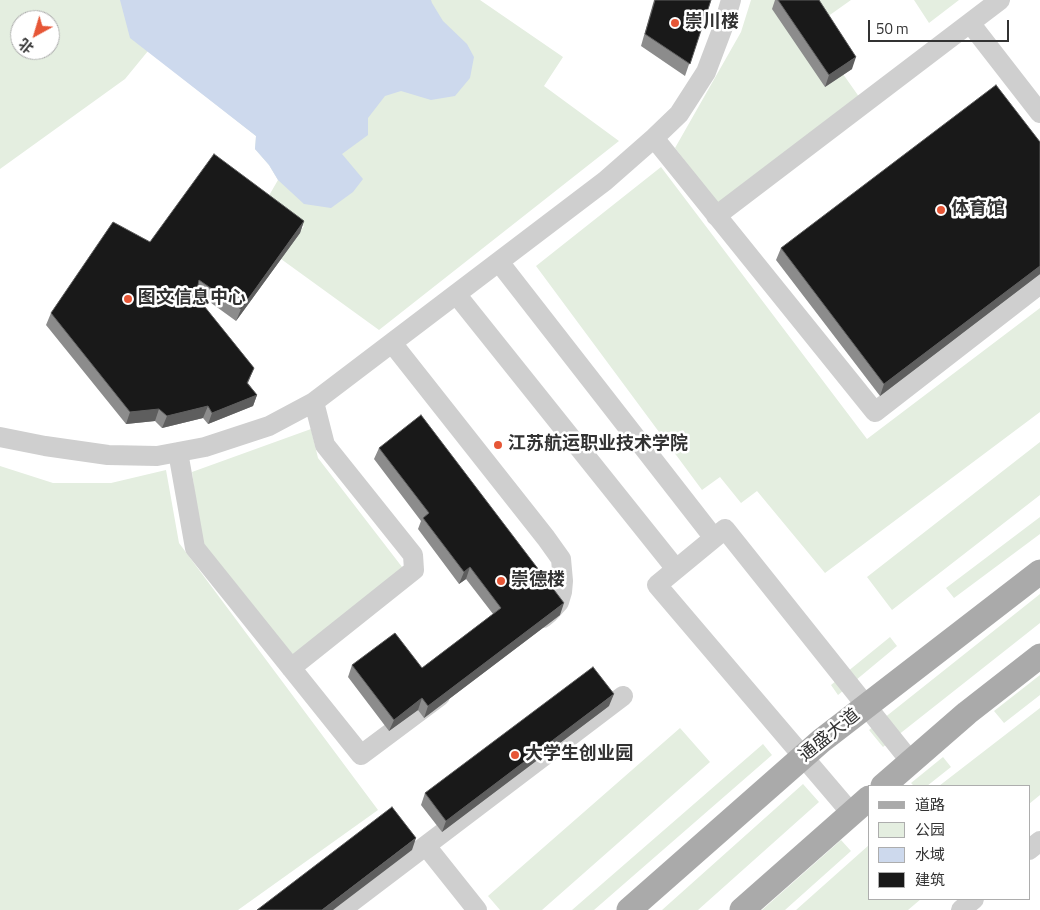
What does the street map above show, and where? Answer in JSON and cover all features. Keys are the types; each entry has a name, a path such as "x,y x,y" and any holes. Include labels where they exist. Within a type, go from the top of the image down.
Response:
{"main road":[{"name":"通盛大道","path":"628,910 803,757 1040,572"},
{"path":"884,785 968,713 1040,656"},
{"path":"742,910 860,806"}],"street":[{"path":"0,437 108,455 157,456 205,447 269,426 314,402 605,181 654,138 678,114 706,72 724,27 731,0"},
{"path":"716,216 1000,0"},
{"path":"970,23 1040,113"},
{"path":"654,138 875,412 1040,284"},
{"path":"499,262 714,538"},
{"path":"456,294 676,569"},
{"path":"392,343 561,559 563,580 559,602 549,613 526,631"},
{"path":"291,668 414,570 413,556 326,445 314,402"},
{"path":"178,452 196,548 361,755 455,684"},
{"path":"860,806 803,757 657,585 725,529 911,762"},
{"path":"341,910 623,696"},
{"path":"426,846 477,910"},
{"path":"961,910 973,900"}],"green space":[{"path":"0,0 480,0 563,57 544,86 619,141 379,330 281,259 304,226 267,199 278,180 269,165 255,149 256,136 148,51 125,79 0,169"},
{"path":"751,0 785,0 825,87 843,74 862,101 718,204 675,148 741,32"},
{"path":"815,0 851,0 827,17"},
{"path":"914,0 959,0 929,23"},
{"path":"661,167 867,439 1040,308 1040,412 825,573 757,491 741,503 720,477 702,490 536,266"},
{"path":"311,429 318,458 409,576 294,661 201,543 192,472"},
{"path":"1040,442 1040,495 892,610 867,577"},
{"path":"0,466 53,483 111,483 166,470 179,543 378,810 238,910 0,910"},
{"path":"1040,517 1040,534 954,598 946,588"},
{"path":"1040,594 1040,623 883,747 869,730"},
{"path":"890,637 897,646 838,695 831,685"},
{"path":"1040,675 1040,695 1004,723 994,711"},
{"path":"1040,708 1040,795 1030,803 1030,785 940,785"},
{"path":"680,728 710,762 542,910 500,910 488,896"},
{"path":"763,744 772,755 594,910 572,910"},
{"path":"943,757 951,767 928,785 913,785 911,783"},
{"path":"803,784 819,802 698,910 662,910"},
{"path":"841,840 851,851 785,910 762,910"},
{"path":"868,846 868,900 920,900 908,910 796,910"}],"water":[{"path":"120,0 431,0 443,21 467,44 474,57 470,78 455,96 431,100 401,91 385,96 368,118 368,135 342,154 363,179 353,192 331,208 304,204 278,180 269,165 255,149 256,136 130,38"}],"building":[{"name":"崇川楼","path":"655,0 711,0 690,64 645,34"},
{"path":"778,0 819,0 856,57 829,75"},
{"name":"体育馆","path":"996,85 1040,142 1040,266 884,384 781,248"},
{"name":"图文信息中心","path":"214,154 304,221 241,309 199,280 196,296 254,368 247,383 257,395 212,413 208,406 167,416 159,409 130,412 51,313 113,222 150,242"},
{"name":"崇德楼","path":"421,415 564,603 428,706 422,698 394,720 352,665 395,633 422,668 501,608 470,567 464,572 423,518 429,513 379,448"},
{"name":"大学生创业园","path":"593,667 614,694 446,821 425,793"},
{"path":"392,807 416,838 322,910 257,910"}],"place":[{"name":"崇川楼","path":"675,23"},
{"name":"体育馆","path":"941,210"},
{"name":"图文信息中心","path":"128,299"},
{"name":"江苏航运职业技术学院","path":"498,445"},
{"name":"崇德楼","path":"501,581"},
{"name":"大学生创业园","path":"515,755"}]}
